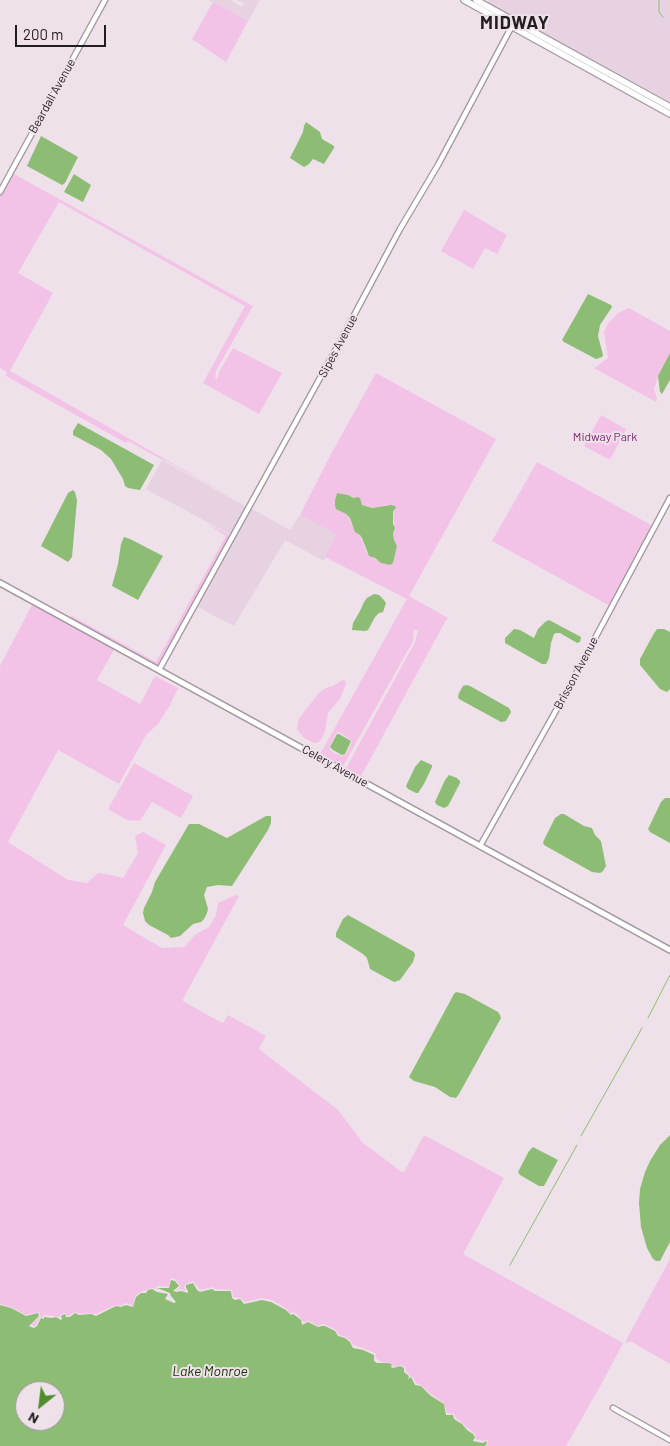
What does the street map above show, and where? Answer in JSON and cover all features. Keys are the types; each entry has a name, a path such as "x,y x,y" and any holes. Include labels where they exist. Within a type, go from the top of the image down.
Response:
{"main road":[{"path":"464,0 474,1 670,114"},
{"path":"513,24 670,107"},
{"path":"579,63 585,62 612,77 620,79"},
{"name":"Celery Avenue","path":"0,583 670,950"}],"street":[{"name":"Beardall Avenue","path":"0,192 104,0"},
{"name":"Sipes Avenue","path":"159,670 327,366 411,209 438,165 513,24"},
{"name":"Brisson Avenue","path":"480,846 563,698 670,498"},
{"path":"613,1408 670,1440"}],"shaded area":[{"path":"209,0 230,0 242,7 244,4 237,0 260,0 248,21"},
{"path":"489,0 670,0 670,102 487,3"},
{"path":"162,460 247,507 231,535 146,489"},
{"path":"250,508 290,530 300,515 337,534 324,561 285,540 234,626 196,606"}],"green space":[{"path":"213,2 248,21 226,62 192,39"},
{"path":"12,173 253,306 216,371 215,378 217,379 233,348 282,373 259,414 203,383 245,306 59,202 18,273 53,293 10,371 239,501 128,441 126,443 6,376 7,372 0,368 0,195"},
{"path":"464,210 507,235 497,254 485,248 473,269 441,251"},
{"path":"629,308 670,331 670,353 654,389 656,402 594,368 608,358 604,332 608,323 618,313"},
{"path":"376,373 496,439 409,596 448,618 360,778 345,770 415,642 418,630 414,630 413,641 342,768 319,756 407,599 325,557 336,534 300,515","holes":["337,493 360,499 362,505 372,508 387,505 395,509 393,511 395,531 393,534 397,546 394,559 386,564 381,563 367,553 360,535 355,531 348,516 335,506","339,732 352,741 346,754 342,756 332,752 329,748"]},
{"name":"Midway Park","path":"601,415 626,429 610,460 584,446"},
{"path":"537,462 653,526 610,606 492,541"},
{"path":"266,472 248,506 246,505"},
{"path":"206,523 231,536 157,667 68,618 72,616 156,662 226,536"},
{"path":"33,603 115,648 97,680 140,704 155,676 178,688 158,724 146,735 119,784 58,750 8,842 68,880 87,883 98,873 123,878 138,853 135,836 143,832 166,845 123,925 162,948 184,947 196,934 209,927 216,915 218,903 236,895 239,896 183,1001 222,1023 228,1015 266,1036 259,1048 260,1050 338,1110 363,1143 402,1172 404,1172 424,1135 504,1178 463,1254 623,1343 566,1446 486,1446 487,1440 475,1439 474,1433 456,1418 454,1414 447,1413 444,1403 416,1383 412,1376 410,1377 405,1367 400,1365 393,1367 392,1363 381,1362 376,1358 375,1353 352,1344 346,1337 339,1335 336,1330 326,1325 318,1326 309,1321 302,1321 297,1314 290,1313 272,1300 262,1298 245,1302 240,1298 233,1297 232,1290 215,1289 212,1287 200,1290 193,1281 186,1284 184,1288 186,1291 181,1289 177,1291 180,1286 172,1278 169,1287 157,1286 156,1289 159,1290 152,1288 135,1296 133,1306 126,1303 121,1306 116,1305 96,1314 79,1314 75,1312 67,1316 65,1313 60,1315 60,1317 44,1315 40,1317 34,1326 31,1325 40,1316 39,1312 26,1315 11,1307 0,1304 0,666"},
{"path":"342,680 346,681 345,687 340,699 328,713 325,732 321,740 314,743 304,738 297,729 300,717 319,693"},
{"path":"134,763 193,796 181,818 152,802 140,821 127,820 108,809"},
{"path":"670,1259 670,1364 630,1341 628,1343 625,1342"}],"water":[{"path":"306,122 320,132 322,139 334,146 324,164 313,159 304,167 290,158"},
{"path":"41,136 78,157 65,183 62,185 27,166"},
{"path":"74,174 91,185 83,202 64,192"},
{"path":"588,294 612,307 600,325 598,336 603,355 596,359 562,340"},
{"path":"670,353 670,380 662,394 660,392 658,376"},
{"path":"78,423 154,465 140,490 125,486 111,459 101,450 73,435 73,431"},
{"path":"73,490 77,500 72,557 68,562 41,546 68,493"},
{"path":"337,493 360,498 362,505 372,508 395,506 396,508 393,511 393,524 395,528 393,534 397,546 393,563 390,565 381,563 369,556 362,538 355,532 350,518 336,509 335,500"},
{"path":"124,537 163,556 138,600 112,586"},
{"path":"374,594 379,595 386,603 383,612 375,617 368,630 352,630 353,623 364,602"},
{"path":"549,620 581,637 580,642 577,643 560,633 554,634 546,664 542,664 505,643 505,638 514,629 520,630 534,638 538,629"},
{"path":"657,629 664,629 670,632 670,689 667,692 660,689 640,665 640,659"},
{"path":"466,685 509,708 511,712 506,721 501,722 459,699 459,693 463,686"},
{"path":"337,734 351,741 345,754 342,755 330,747"},
{"path":"421,760 432,765 432,767 424,784 416,793 406,786 415,767"},
{"path":"449,775 457,778 460,783 448,806 444,808 435,802"},
{"path":"665,798 670,798 670,843 648,829 661,802"},
{"path":"561,814 592,828 595,835 601,841 606,866 603,871 600,873 592,872 544,845 543,842 555,818"},
{"path":"266,816 271,816 268,830 232,886 218,885 207,887 204,895 208,909 201,922 193,924 180,936 171,938 145,921 144,908 155,882 189,824 199,824 227,838"},
{"path":"348,915 414,952 413,962 400,980 394,982 370,969 367,958 363,954 336,937 343,919"},
{"path":"456,992 465,994 498,1012 501,1018 456,1098 450,1097 435,1087 414,1081 409,1077"},
{"path":"670,1135 670,1242 660,1261 656,1261 647,1248 641,1227 640,1189 650,1161 660,1145"},
{"path":"533,1147 558,1160 544,1186 539,1186 518,1172"},
{"name":"Lake Monroe","path":"171,1280 175,1281 179,1286 173,1291 177,1292 188,1293 186,1285 193,1283 200,1292 212,1289 215,1291 231,1291 232,1298 235,1300 240,1299 244,1304 262,1300 271,1302 291,1315 296,1316 301,1320 302,1325 308,1322 318,1327 325,1326 335,1331 338,1336 345,1338 353,1348 374,1355 374,1361 377,1363 392,1364 391,1367 393,1368 400,1366 404,1368 404,1372 409,1376 408,1379 411,1377 415,1385 421,1386 431,1396 444,1404 446,1415 453,1415 454,1419 473,1434 475,1437 473,1441 483,1443 486,1441 487,1443 485,1446 0,1446 0,1305 11,1308 26,1316 38,1313 39,1316 29,1326 34,1328 41,1318 44,1319 44,1317 56,1317 61,1320 61,1316 65,1314 66,1317 70,1317 75,1313 96,1316 116,1306 126,1305 133,1307 136,1297 152,1289 168,1294 165,1299 176,1302 170,1293 157,1288 169,1288"}],"waterway":[{"path":"659,0 659,12 663,17"},
{"path":"648,1018 670,975"},
{"path":"581,1136 642,1028"},
{"path":"510,1265 577,1145"}],"district":[{"name":"MIDWAY","path":"515,23"}]}
